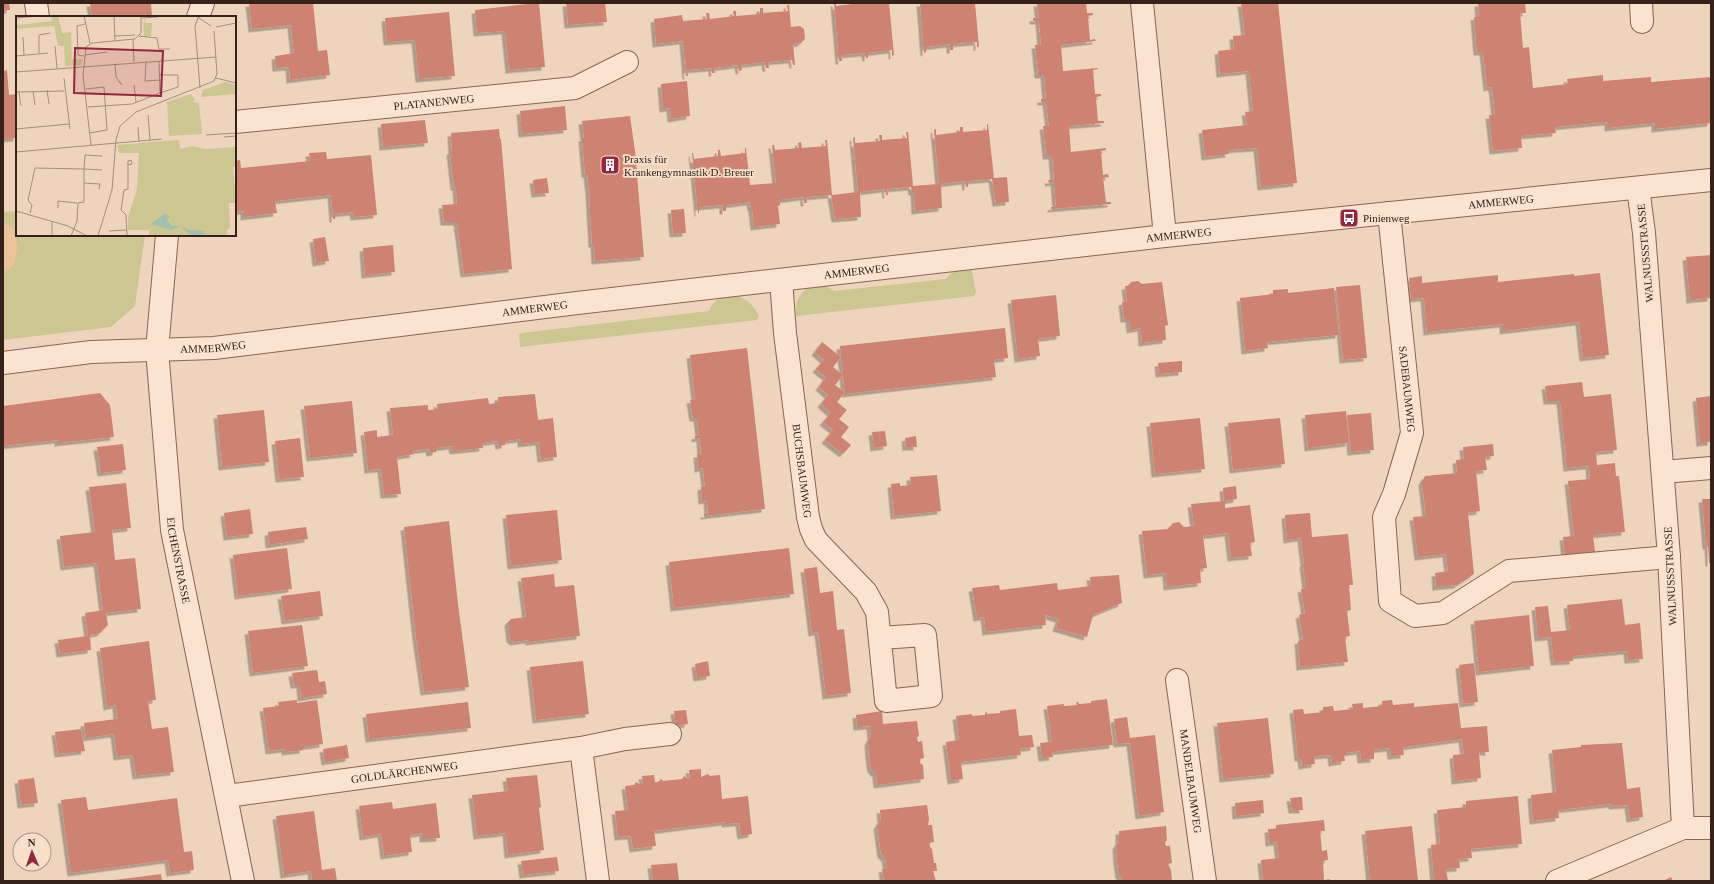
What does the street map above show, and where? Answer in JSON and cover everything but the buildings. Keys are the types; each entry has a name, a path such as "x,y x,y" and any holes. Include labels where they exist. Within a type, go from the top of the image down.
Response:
{"street":[{"path":"36,3 38,16"},
{"path":"198,16 203,3"},
{"path":"1142,3 1165,236"},
{"name":"PLATANENWEG","path":"236,122 575,88 627,62"},
{"name":"AMMERWEG","path":"3,363 91,352 214,348 781,280 1165,236 1711,180"},
{"name":"WALNUSSSTRASSE","path":"1638,188 1644,241 1670,557 1683,828"},
{"name":"SADEBAUMWEG","path":"1389,214 1412,433 1394,494 1384,517 1390,601 1414,616 1443,613 1509,571 1670,557"},
{"name":"EICHENSTRASSE","path":"167,236 157,350 172,530 243,881"},
{"name":"BUCHSBAUMWEG","path":"781,280 786,341 808,517 811,529 816,540 866,592 878,612 880,638"},
{"path":"1663,472 1711,468"},
{"name":"MANDELBAUMWEG","path":"1177,680 1205,881"},
{"name":"GOLDLÄRCHENWEG","path":"227,796 581,748 625,739 670,734"},
{"path":"581,748 598,881"},
{"path":"1557,881 1683,828 1711,828"}],"shaded area":[{"path":"16,211 16,236 145,236 135,306 111,327 3,340 3,212"},
{"path":"970,262 976,292 974,296 796,316 796,308 801,294 806,288 812,285 819,284 827,286 834,291 946,279 954,269"},
{"path":"738,296 748,301 753,306 759,316 757,320 520,347 519,335 521,333 709,311 714,302 720,298"}],"sand":[{"path":"3,223 6,223 14,231 18,248 14,264 3,274"}],"place":[{"name":"Praxis für Krankengymnastik D. Breuer","path":"610,165"},
{"name":"Pinienweg","path":"1349,218"}]}
